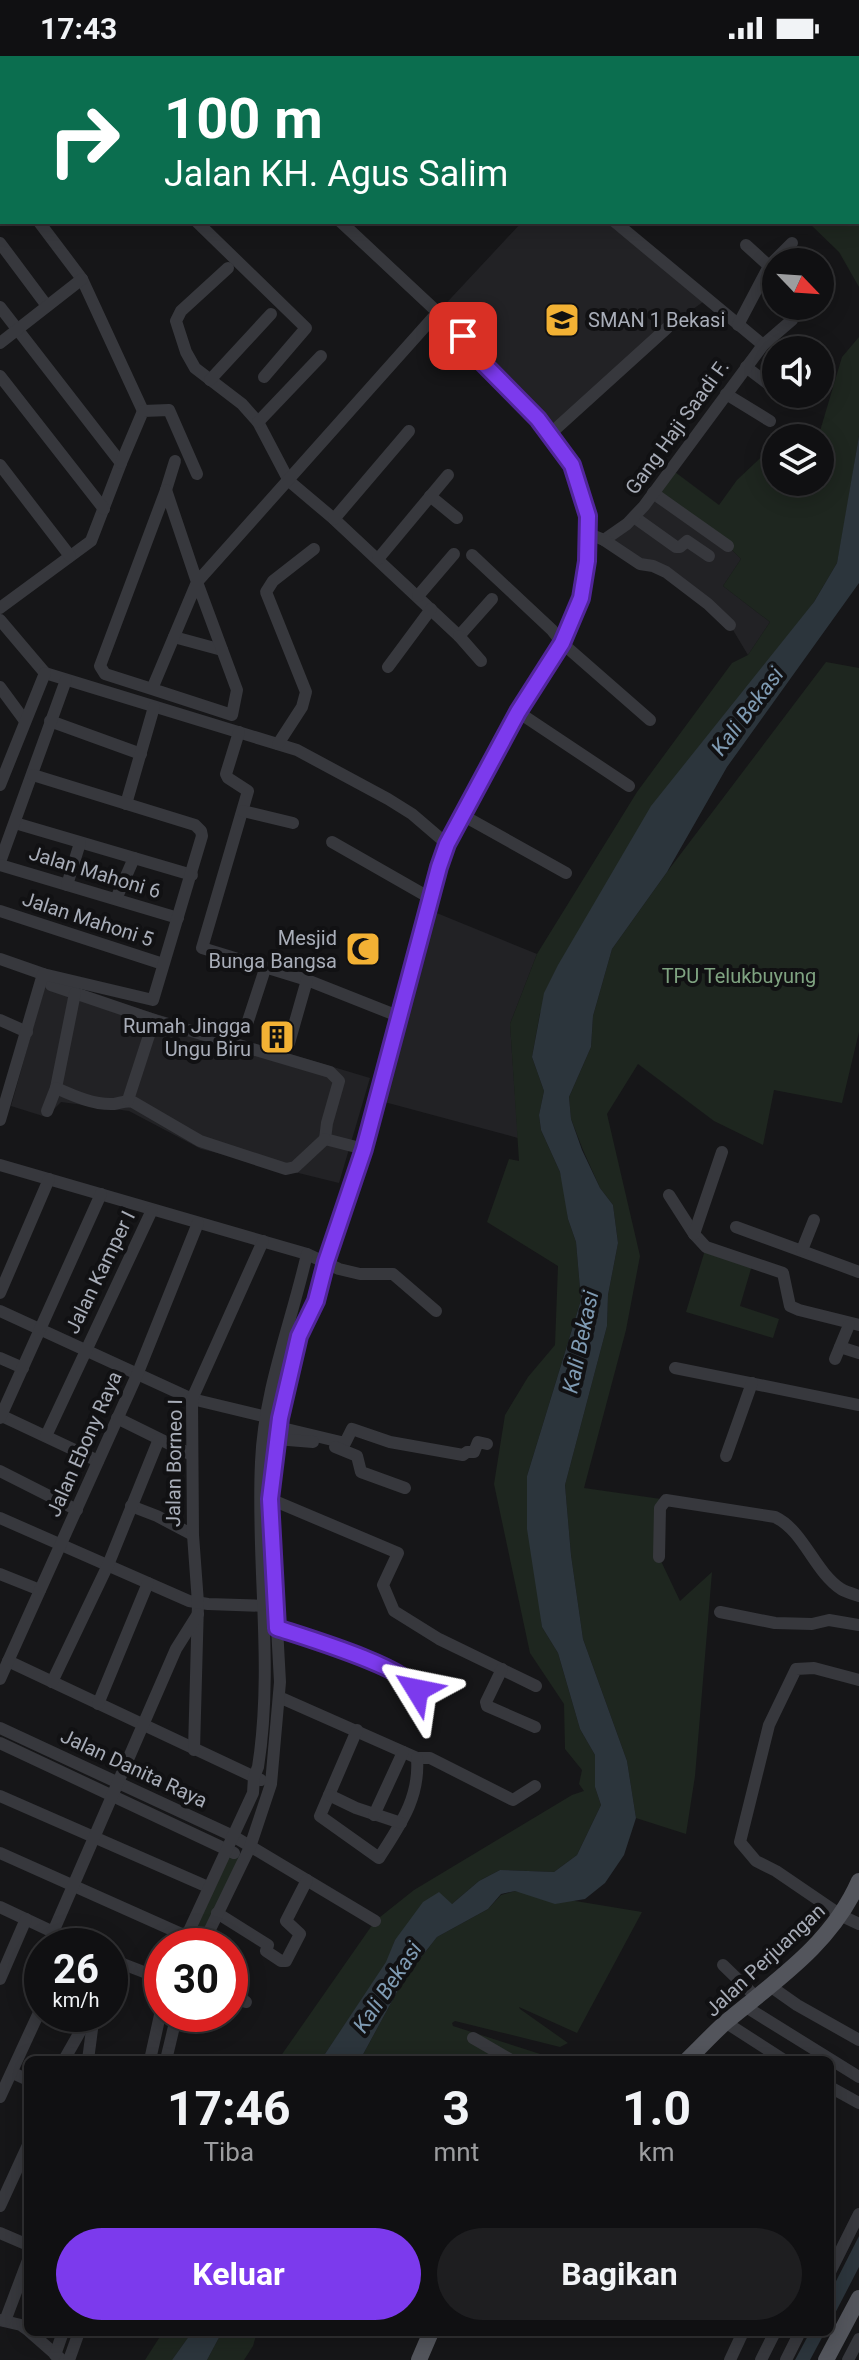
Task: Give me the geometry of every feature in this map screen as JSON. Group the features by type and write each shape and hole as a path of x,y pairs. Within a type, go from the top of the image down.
{"main road":[{"name":"Jalan Perjuangan","path":"691,2056 725,2022 814,1947 842,1916 859,1881"},
{"path":"826,2360 859,2298"},
{"path":"419,2360 429,2336"}],"street":[{"path":"3,600 91,541 143,411 82,279 41,224"},
{"path":"199,224 306,328 264,377"},
{"path":"210,1928 247,1852 271,1784 279,1697 270,1499 278,1428 299,1336 316,1301 364,1149 447,844 518,712 562,643 584,588 588,516 576,476 550,434 525,403 471,351 463,336 343,224"},
{"path":"617,224 762,344"},
{"path":"0,243 47,306"},
{"path":"787,248 792,243"},
{"path":"746,245 762,260"},
{"path":"228,268 181,311 176,321 192,362 242,404 258,422 289,481 418,596 481,661"},
{"path":"0,343 82,279"},
{"path":"738,325 762,279"},
{"path":"0,307 121,463"},
{"path":"152,689 197,582 438,312"},
{"path":"210,380 271,314"},
{"name":"Gang Haji Saadi F.","path":"773,336 792,320"},
{"path":"550,434 667,328"},
{"name":"Gang Haji Saadi F.","path":"604,540 634,517 762,346"},
{"path":"258,422 321,356"},
{"path":"746,367 762,379"},
{"path":"0,376 104,509"},
{"path":"726,394 770,421"},
{"path":"143,411 171,411 197,474"},
{"path":"334,519 409,431"},
{"path":"166,490 237,690 232,715 105,674 100,666 175,461"},
{"path":"0,465 70,556"},
{"path":"378,559 448,475"},
{"path":"653,493 728,546"},
{"path":"430,496 457,518"},
{"path":"634,517 676,547 687,541 709,556"},
{"path":"587,533 604,540 640,564 666,572 730,625"},
{"path":"278,744 302,707 306,692 266,592 273,581 314,549"},
{"path":"418,596 454,554"},
{"path":"472,555 562,643 650,720"},
{"path":"459,636 492,599"},
{"path":"388,667 431,609"},
{"path":"0,620 45,673 314,757 412,814 447,844"},
{"path":"174,637 222,650"},
{"path":"0,785 3,764 45,673"},
{"path":"0,864 66,680"},
{"path":"0,687 25,721"},
{"path":"126,804 154,707"},
{"path":"518,712 629,786"},
{"path":"50,721 141,754"},
{"path":"239,732 226,774 248,791 202,948 307,980 398,1016"},
{"path":"0,959 43,974 151,1001 202,836 199,828 33,775"},
{"path":"243,811 293,823"},
{"path":"464,816 566,873"},
{"path":"15,823 192,875"},
{"path":"332,842 430,898"},
{"path":"67,885 80,843"},
{"path":"116,899 134,858"},
{"name":"Jalan Mahoni 6","path":"0,864 178,918"},
{"name":"Jalan Mahoni 5","path":"0,911 163,964"},
{"path":"247,1024 265,969"},
{"path":"1,1113 43,974"},
{"path":"289,1043 307,980"},
{"path":"51,985 154,1020 330,1072 339,1081 325,1139 295,1167 286,1169 200,1141 128,1100 112,1104 94,1102 56,1088"},
{"path":"47,1111 56,1088 75,993"},
{"path":"0,1020 27,1032"},
{"path":"128,1100 154,1020"},
{"path":"325,1139 364,1149"},
{"path":"694,1234 722,1152"},
{"path":"1,1169 49,1179 307,1254 339,1269 360,1274 393,1274 436,1311"},
{"path":"0,1293 49,1179"},
{"path":"98,1461 0,1416 101,1194"},
{"path":"669,1195 706,1247 783,1273 790,1306 854,1325 837,1353 859,1353"},
{"name":"Jalan Kamper I","path":"46,1436 152,1210"},
{"path":"802,1250 814,1220"},
{"name":"Jalan Ebony Raya","path":"0,1679 137,1375 198,1223"},
{"path":"736,1227 859,1272"},
{"name":"Jalan Borneo I","path":"194,1750 198,1609 193,1535 192,1399 263,1241"},
{"path":"190,1928 253,1793 258,1767 265,1686 260,1507 264,1417 307,1254"},
{"path":"0,1311 192,1399 264,1417 278,1428 308,1441 353,1452 359,1460 361,1472 405,1488"},
{"path":"0,1358 23,1368"},
{"path":"675,1368 859,1405"},
{"path":"726,1456 752,1383"},
{"path":"117,1418 192,1455"},
{"path":"278,1428 345,1443 352,1429 390,1442 463,1455 474,1452 478,1442 487,1444"},
{"path":"52,1682 108,1565 159,1439"},
{"path":"0,1471 77,1510"},
{"path":"270,1499 286,1503 398,1553 383,1585 394,1611 439,1639 536,1686"},
{"path":"659,1557 660,1508 666,1500 775,1517 788,1525 840,1589 859,1596"},
{"path":"131,1506 193,1535"},
{"path":"0,1518 148,1583 198,1609 277,1604"},
{"path":"0,1574 40,1590"},
{"path":"98,1704 148,1583"},
{"path":"55,1928 182,1637 198,1609"},
{"path":"720,1612 775,1623 812,1624 829,1620 859,1625"},
{"path":"277,1628 367,1659 409,1680 417,1690 415,1708"},
{"path":"8,1661 271,1784"},
{"path":"859,1680 814,1668 796,1669 769,1725 740,1842 756,1861 859,1924"},
{"path":"502,1669 486,1702 487,1706 535,1727"},
{"path":"279,1697 417,1758 430,1758 513,1800 535,1786"},
{"name":"Jalan Danita Raya","path":"0,1728 227,1849 247,1852"},
{"path":"357,1730 320,1816 379,1858 401,1823 415,1792 417,1758"},
{"name":"Jalan Danita Raya","path":"0,1743 233,1836 247,1852"},
{"path":"374,1815 403,1752"},
{"path":"329,1795 401,1823"},
{"path":"0,1796 208,1887"},
{"path":"247,1852 307,1880 375,1921"},
{"path":"0,1853 158,1928"},
{"path":"217,1913 261,1939 268,1945 266,1951 286,1961 300,1934 286,1921 307,1880"},
{"path":"0,1907 45,1928"},
{"path":"0,1979 26,1919"},
{"path":"723,1965 751,2002 829,2056"},
{"path":"770,1986 859,2040"},
{"path":"725,2022 778,2056"},
{"path":"0,2097 31,2032"},
{"path":"66,2056 81,2032"},
{"path":"88,2056 90,2032"},
{"path":"151,2056 156,2032"},
{"path":"167,2056 173,2032"},
{"path":"473,2038 504,2056"},
{"path":"834,2060 859,2077"},
{"path":"13,2073 24,2078"},
{"path":"834,2089 859,2103"},
{"path":"0,2206 24,2154"},
{"path":"834,2264 859,2214"},
{"path":"0,2233 24,2243"},
{"path":"24,2269 2,2321 24,2327"},
{"path":"35,2336 59,2358"},
{"path":"59,2358 62,2336"},
{"path":"69,2360 78,2336"},
{"path":"730,2360 741,2336"},
{"path":"761,2360 773,2336"},
{"path":"786,2360 798,2336"},
{"path":"848,2360 859,2339"}],"shaded area":[{"name":"SMAN 1 Bekasi","path":"520,224 617,224 707,299 667,328 550,434 438,312"},
{"path":"653,493 728,546 741,559 723,586 770,622 748,655 730,625 610,537"},
{"path":"427,909 537,954 510,1024 518,1138 377,1100"},
{"path":"46,981 370,1078 339,1183 201,1149 129,1111 61,1102 46,1117 11,1106"}],"green space":[{"path":"810,224 859,224 859,287 839,252"},
{"path":"859,337 859,436 837,563 540,1013 532,1057 544,1091 539,1115 541,1130 560,1172 568,1219 576,1242 581,1300 527,1476 542,1627 558,1653 580,1729 595,1755 595,1787 601,1805 577,1855 554,1872 500,1870 479,1881 452,1904 395,1940 387,1962 324,2056 281,2056 375,1921 414,1890 572,1795 584,1791 579,1784 582,1770 565,1749 564,1704 530,1653 494,1484 505,1415 528,1377 555,1345 558,1266 487,1222 509,1159 519,1161 510,1024 537,954 637,792 732,663 748,655 770,622 723,586 741,559 728,546 653,493 671,469 719,505 737,480 762,456 762,496 834,496 834,424 822,424 827,408 834,408 834,384 842,357"},
{"name":"TPU Telukbuyung","path":"826,662 859,668 859,1032 842,1103 774,1090 763,1145 714,1121 638,1064 607,1114 640,1256 626,1330 584,1488 668,1500 659,1557 680,1601 712,1572 695,1776 686,1834 636,1818 627,1761 583,1639 565,1485 607,1326 608,1295 618,1243 613,1205 600,1188 583,1150 571,1119 569,1097 591,1047 593,1016 612,949"},
{"path":"706,1247 753,1262 740,1306 779,1319 773,1338 686,1312"},
{"path":"227,1849 244,1858 211,1928 190,1928"},
{"path":"515,1891 642,1912 577,2033 519,2007 568,2043 560,2047 455,2021 453,2026 547,2056 362,2056 404,1979 437,1937 488,1909 501,1895"},
{"path":"160,2336 189,2336 172,2360 145,2360"},
{"path":"220,2336 256,2336 244,2360 207,2360"}],"water":[{"name":"Kali Bekasi","path":"859,436 859,583 727,767 667,872 612,949 593,1016 591,1047 569,1097 571,1119 582,1150 600,1188 613,1205 618,1243 608,1295 607,1326 565,1485 583,1639 627,1761 636,1818 624,1855 605,1883 585,1899 555,1904 515,1891 501,1894 488,1909 437,1937 404,1979 362,2056 324,2056 386,1962 395,1940 423,1902 439,1892 452,1904 479,1881 500,1870 554,1872 577,1855 601,1805 595,1787 595,1755 580,1729 558,1653 542,1627 527,1529 527,1476 581,1300 576,1242 568,1219 560,1172 541,1130 539,1115 544,1091 532,1057 544,993 651,806 814,602 837,563"},
{"path":"859,2236 859,2267 834,2315 834,2285"},
{"path":"189,2336 220,2336 207,2360 172,2360"},
{"path":"808,2336 823,2336 810,2360 795,2360"}],"place":[{"name":"SMAN 1 Bekasi","path":"562,320"},
{"name":"Mesjid Bunga Bangsa","path":"363,949"},
{"name":"Rumah Jingga Ungu Biru","path":"277,1037"}],"route":[{"path":"417,1690 413,1682 367,1659 277,1628 270,1499 276,1439 299,1336 316,1301 364,1149 439,867 447,844 518,712 562,643 584,588 588,516 572,465 525,403 471,351 463,336"}]}
